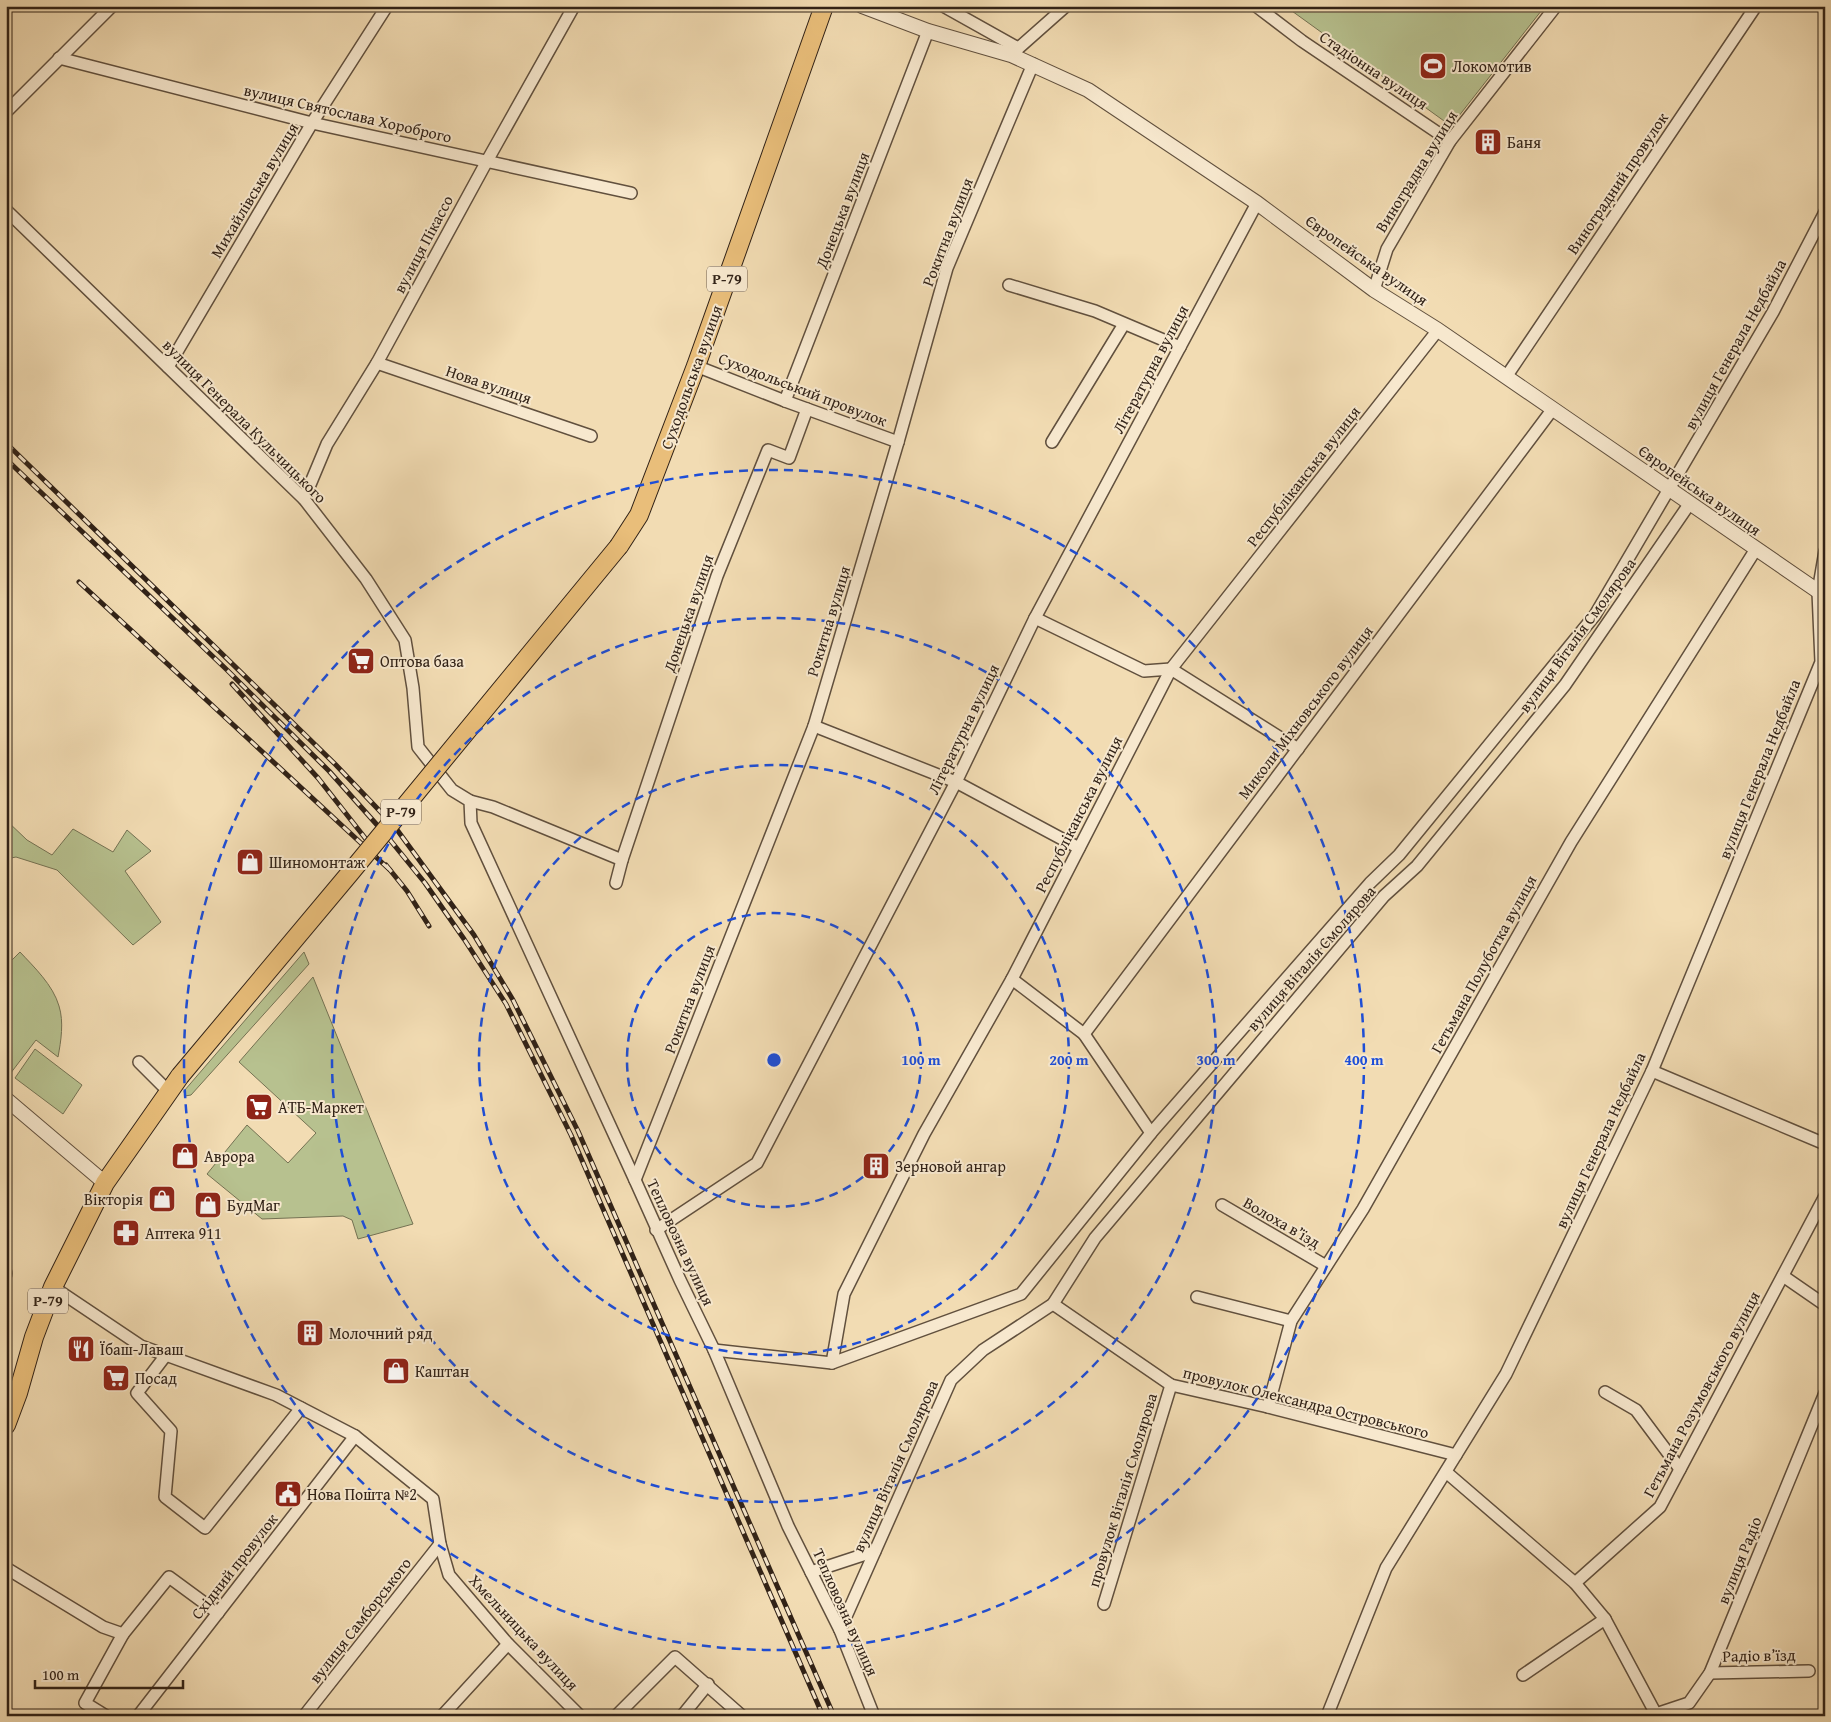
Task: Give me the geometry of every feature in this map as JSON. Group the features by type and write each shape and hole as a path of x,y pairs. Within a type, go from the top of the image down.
{"main road":[{"name":"Суходольська вулиця","path":"169,1092 180,1076 619,546 639,515 696,366 824,6"},
{"name":"Р-79","path":"6,1425 18,1393 34,1337 53,1287 105,1182 169,1092"}],"street":[{"path":"6,112 112,6"},
{"name":"Михайлівська вулиця","path":"168,366 312,124 387,6"},
{"name":"вулиця Пікассо","path":"304,499 327,444 377,363 487,160 574,6"},
{"name":"Європейська вулиця","path":"862,6 928,31 1015,51 1033,64 1088,90 1257,203 1374,290 1438,330 1821,594"},
{"path":"943,6 1015,51 1066,6"},
{"name":"Стадіонна вулиця","path":"1256,6 1302,41 1450,141"},
{"name":"Виноградна вулиця","path":"1374,290 1387,249 1450,141 1556,6"},
{"name":"Виноградний провулок","path":"1506,377 1756,6"},
{"name":"Донецька вулиця","path":"785,401 928,31"},
{"name":"вулиця Святослава Хороброго","path":"59,58 312,124 631,192"},
{"name":"Рокитна вулиця","path":"635,1180 814,726 947,268 1033,64"},
{"name":"Літературна вулиця","path":"656,1230 757,1163 956,782 1035,618 1257,203"},
{"name":"вулиця Генерала Кульчицького","path":"6,210 304,499 366,579 405,640 413,688 418,747 452,790 470,801"},
{"name":"вулиця Генерала Недбайла","path":"1670,490 1773,312 1825,212"},
{"path":"1009,285 1095,311 1180,347"},
{"path":"1052,442 1124,324"},
{"name":"Республіканська вулиця","path":"832,1363 844,1294 924,1134 1012,979 1171,669 1438,330"},
{"name":"Нова вулиця","path":"377,363 592,436"},
{"name":"Суходольський провулок","path":"696,366 898,442"},
{"name":"Донецька вулиця","path":"616,883 717,576 757,474 768,450 789,458 807,409"},
{"name":"Миколи Міхновського вулиця","path":"1084,1034 1552,410"},
{"name":"вулиця Віталія Смолярова","path":"714,1350 832,1363 1021,1294 1151,1133 1370,884 1399,856 1595,615 1670,490"},
{"name":"вулиця Віталія Смолярова","path":"840,1630 951,1380 983,1350 1053,1304 1095,1238 1384,896 1417,866 1565,685 1690,503"},
{"name":"Гетьмана Полуботка вулиця","path":"1268,1407 1291,1321 1363,1209 1571,842 1756,549"},
{"name":"вулиця Генерала Недбайла","path":"1327,1716 1386,1568 1506,1374 1652,1071 1823,661 1821,594 1825,551"},
{"path":"1035,618 1144,671 1171,669 1298,749"},
{"path":"814,726 956,782 1079,848"},
{"path":"470,801 492,807 622,860"},
{"name":"Тепловозна вулиця","path":"470,801 471,823 635,1180 656,1230 714,1350 788,1526 840,1630 874,1716"},
{"path":"1012,979 1084,1034 1151,1133"},
{"path":"139,1062 169,1092"},
{"path":"1652,1071 1825,1144"},
{"path":"6,1099 105,1182"},
{"name":"Гетьмана Розумовського вулиця","path":"1575,1583 1660,1507 1825,1196"},
{"name":"Волоха в’їзд","path":"1222,1205 1326,1266"},
{"path":"1783,1276 1825,1305"},
{"name":"Хмельницька вулиця","path":"53,1287 141,1346 276,1395 355,1436 433,1499 440,1544 449,1575 508,1644 580,1716"},
{"path":"1197,1297 1291,1321"},
{"name":"провулок Олександра Островського","path":"1053,1304 1171,1386 1268,1407 1456,1455"},
{"path":"166,1355 137,1393 170,1432 164,1497 205,1528 301,1408"},
{"name":"провулок Віталія Смолярова","path":"1104,1604 1171,1386"},
{"path":"1605,1392 1636,1410 1680,1469"},
{"name":"вулиця Радіо","path":"1656,1715 1689,1703 1710,1672 1825,1393"},
{"name":"Східний провулок","path":"138,1716 355,1436"},
{"path":"1446,1472 1575,1583 1605,1619 1656,1715"},
{"name":"вулиця Самборського","path":"304,1716 440,1544"},
{"path":"811,1572 875,1551"},
{"path":"6,1568 103,1627 123,1634"},
{"path":"106,1716 85,1703 123,1634 169,1578 218,1613"},
{"path":"1523,1675 1605,1619"},
{"path":"442,1716 508,1644"},
{"path":"616,1716 675,1658 708,1684 742,1716"},
{"name":"Радіо в’їзд","path":"1710,1672 1809,1671"},
{"path":"682,1716 708,1684"}],"green space":[{"name":"Локомотив","path":"1285,6 1545,6 1451,126"},
{"path":"6,820 27,840 52,855 73,829 113,852 127,830 151,851 125,871 161,922 133,945 57,870 16,857 6,859"},
{"path":"20,952 42,977 56,998 61,1012 60,1045 58,1057 36,1040 10,1074 6,1072 6,966"},
{"path":"304,952 309,964 191,1095 185,1096 184,1091"},
{"path":"313,977 413,1224 358,1239 352,1220 343,1216 262,1219 207,1174 247,1125 288,1163 316,1133 239,1062"},
{"path":"35,1049 82,1085 63,1114 15,1078"}],"railway":[{"path":"6,443 335,764 395,827 474,935 513,1000 578,1131 834,1716"},
{"path":"6,459 226,669 329,771 386,835 425,883 464,939 506,1004 571,1135 823,1716"},
{"path":"79,582 390,870"},
{"path":"232,684 318,778 369,843"},
{"path":"386,865 407,891 429,926"}],"place":[{"name":"Локомотив","path":"1433,66"},
{"name":"Баня","path":"1488,142"},
{"name":"Оптова база","path":"361,661"},
{"name":"Шиномонтаж","path":"250,862"},
{"name":"АТБ-Маркет","path":"259,1107"},
{"name":"Аврора","path":"185,1156"},
{"name":"Зерновой ангар","path":"876,1166"},
{"name":"Вікторія","path":"162,1199"},
{"name":"БудМаг","path":"208,1205"},
{"name":"Аптека 911","path":"126,1233"},
{"name":"Молочний ряд","path":"310,1333"},
{"name":"Їбаш-Лаваш","path":"81,1349"},
{"name":"Каштан","path":"396,1371"},
{"name":"Посад","path":"116,1378"},
{"name":"Нова Пошта №2","path":"288,1494"}]}
